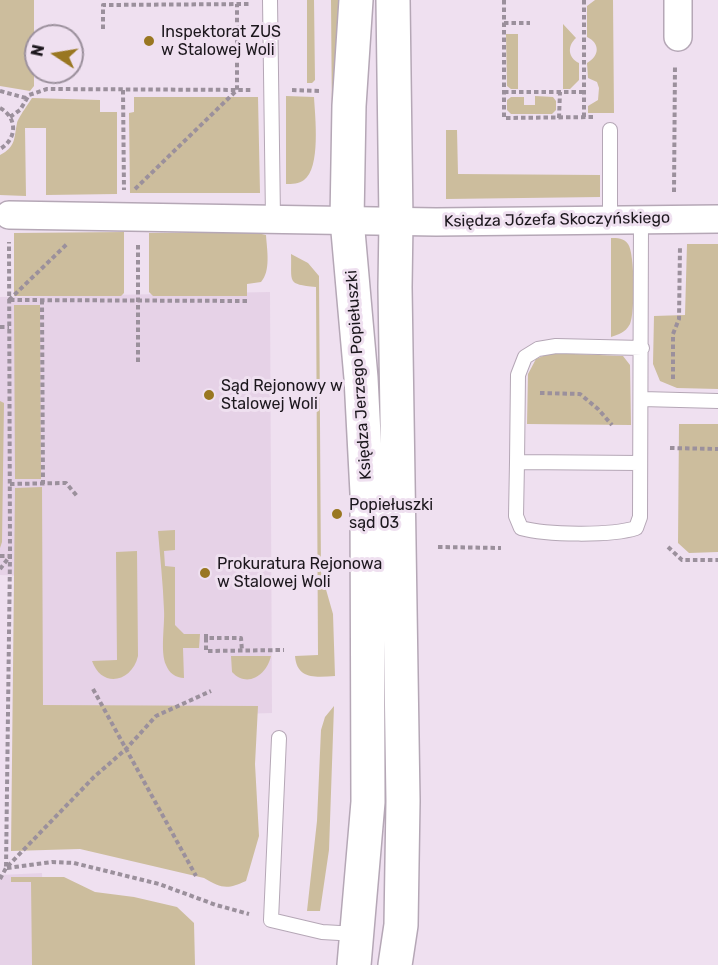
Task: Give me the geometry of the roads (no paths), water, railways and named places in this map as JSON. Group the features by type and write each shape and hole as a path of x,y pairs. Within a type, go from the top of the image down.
{"street":[{"name":"Księdza Jerzego Popiełuszki","path":"355,949 368,802 367,493 362,378 347,220 349,106 356,0"},
{"name":"Księdza Jerzego Popiełuszki","path":"393,0 395,311 404,801 401,925 395,965"},
{"path":"678,0 678,37"},
{"name":"Księdza Józefa Skoczyńskiego","path":"9,215 100,216 130,209 273,218 396,221 718,219"}],"lane":[{"path":"270,0 273,218"},
{"path":"610,130 610,219"},
{"path":"641,219 642,348 642,399 640,517 636,528 620,533 535,532 521,528 516,516 518,375 525,357 538,349 556,346 642,348"},
{"path":"642,399 718,401"},
{"path":"517,462 640,463"},
{"path":"279,738 271,920 322,932 355,949"}],"place":[{"name":"Inspektorat ZUS w Stalowej Woli","path":"149,41"},
{"name":"Sąd Rejonowy w Stalowej Woli","path":"209,395"},
{"name":"Popiełuszki sąd 03","path":"337,514"},
{"name":"Prokuratura Rejonowa w Stalowej Woli","path":"205,573"}]}
